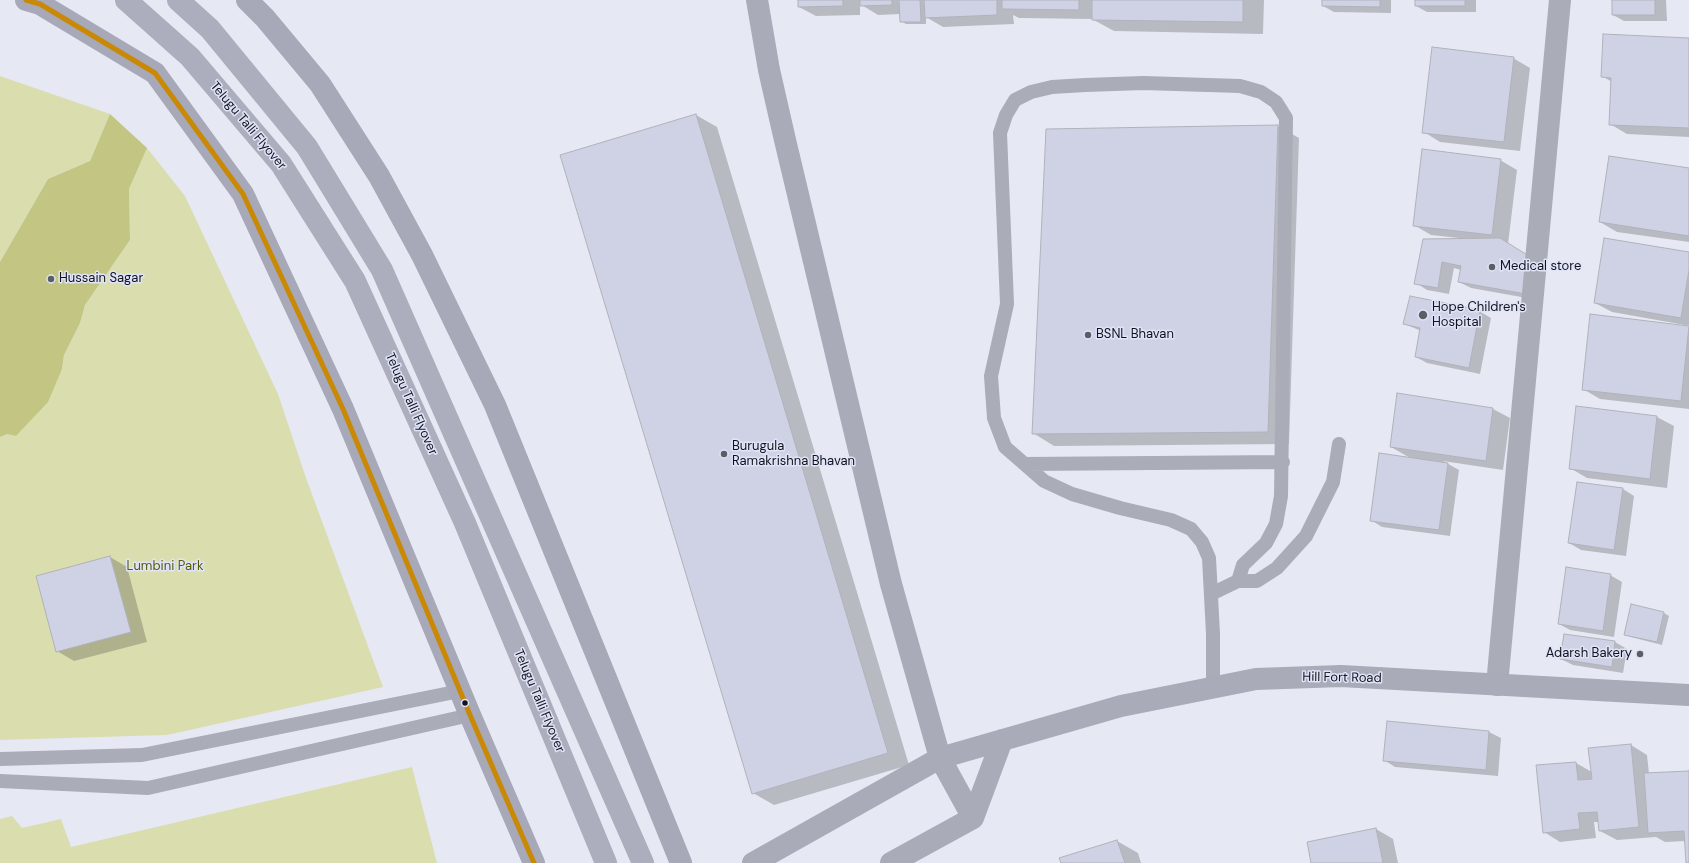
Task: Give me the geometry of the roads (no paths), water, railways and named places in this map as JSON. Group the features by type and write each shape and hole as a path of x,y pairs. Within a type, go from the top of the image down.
{"highway":[{"path":"26,0 40,4 155,73 243,194 343,409 470,715 534,863"},
{"path":"246,0 265,18 320,84 379,176 422,255 495,405 681,863"}],"main road":[{"name":"Telugu Talli Flyover","path":"126,0 190,57 281,164 355,281 465,523 606,863"},
{"name":"Telugu Talli Flyover","path":"178,0 210,28 307,147 382,270 643,863"},
{"path":"757,0 769,70 783,132 887,569 940,758 973,818"},
{"name":"Hill Fort Road","path":"753,863 940,758 1121,706 1256,679 1341,676 1689,695"},
{"path":"891,863 973,818 1002,740"}],"street":[{"path":"1497,685 1560,0"}],"lane":[{"path":"1213,687 1209,558 1202,542 1191,529 1171,520 1120,508 1072,494 1044,481 1005,447 994,418 991,376 1007,304 1000,133 1006,115 1015,100 1031,92 1052,87 1143,83 1240,86 1261,92 1276,102 1286,118 1282,496 1276,524 1266,543 1243,565 1238,582"},
{"path":"1211,594 1238,582 1257,581 1277,568 1306,536 1333,482 1339,444"},
{"path":"1025,464 1283,462"},
{"path":"0,759 142,755 460,691"},
{"path":"0,781 148,788 470,715"}],"place":[{"name":"Medical store","path":"1492,267"},
{"name":"Hussain Sagar","path":"51,279"},
{"name":"Hope Children's Hospital","path":"1423,315"},
{"name":"BSNL Bhavan","path":"1088,335"},
{"name":"Burugula Ramakrishna Bhavan","path":"724,454"},
{"name":"Adarsh Bakery","path":"1640,654"}],"park label":[{"name":"Lumbini Park","path":"165,567"}]}
